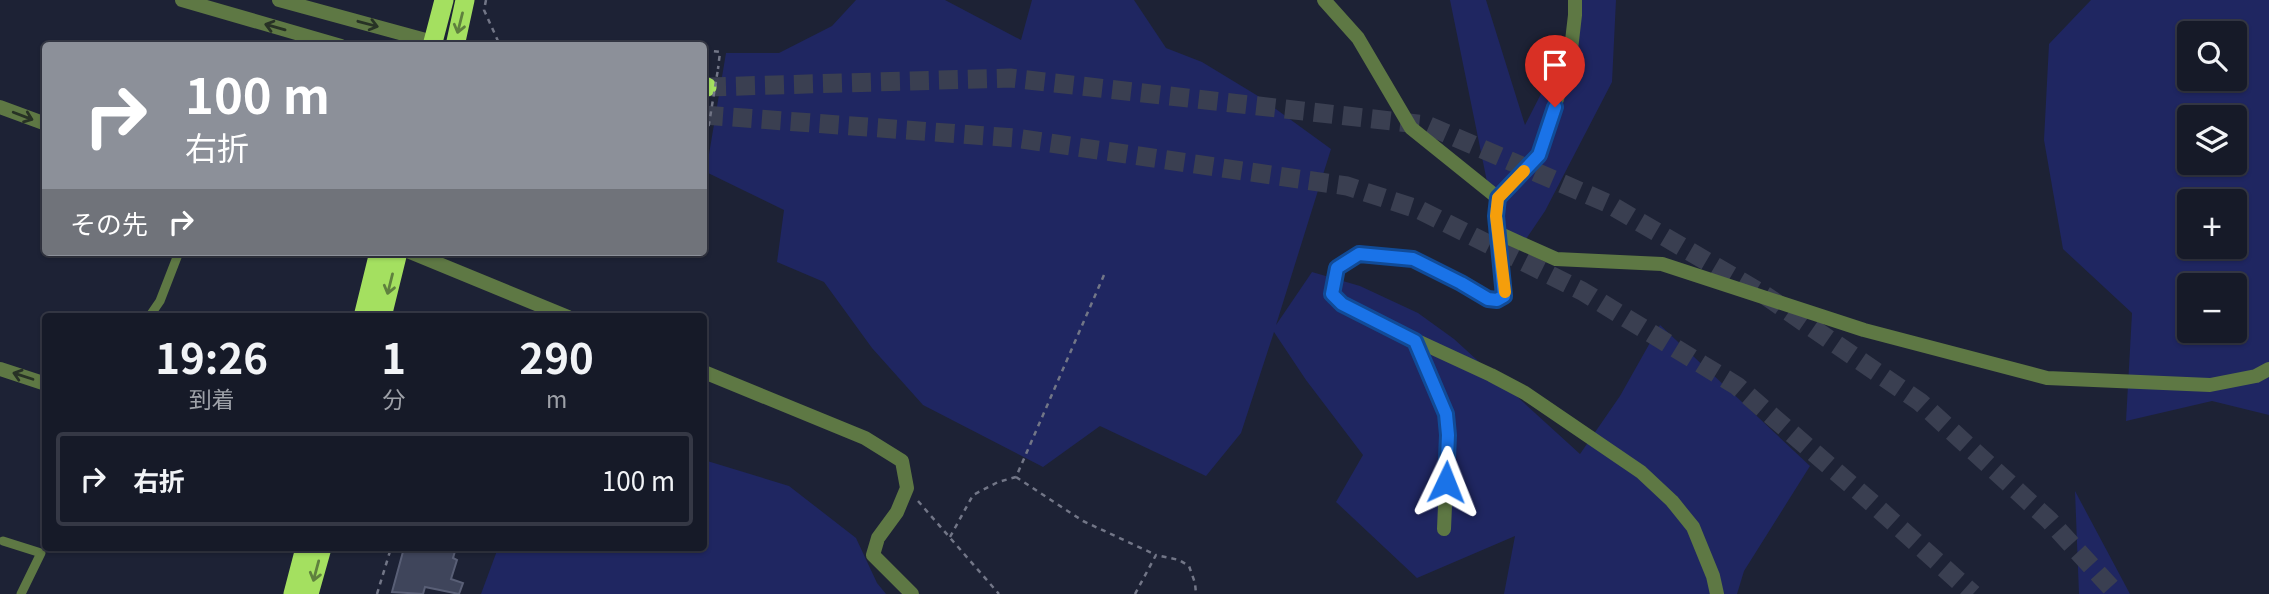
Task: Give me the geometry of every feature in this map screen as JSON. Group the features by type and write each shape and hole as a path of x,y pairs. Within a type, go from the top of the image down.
{"highway":[{"path":"437,42 444,0"},
{"path":"456,42 465,0"},
{"path":"364,313 378,256"},
{"path":"383,313 397,256"},
{"path":"293,594 304,551"},
{"path":"309,594 321,551"}],"street":[{"path":"183,0 327,42"},
{"path":"279,0 430,42"},
{"path":"1324,0 1358,38 1411,128 1498,198"},
{"path":"1575,0 1570,58 1539,155 1498,198 1496,216 1504,296 1497,300 1488,299 1413,259 1359,254 1337,268 1332,294 1342,304 1525,393 1641,472 1672,501 1693,527 1713,576 1717,594"},
{"path":"0,107 42,123"},
{"path":"1498,233 1556,259 1662,264 1864,330 2047,378 2210,385 2256,376 2269,369"},
{"path":"420,256 558,313"},
{"path":"1415,341 1446,414 1448,435 1444,529"},
{"path":"0,369 42,383"},
{"path":"707,373 865,438 902,461 907,488 897,512 878,538 873,555 912,594"}],"lane":[{"path":"152,313 160,301 177,256"},
{"path":"3,541 41,553 21,594"}],"path":[{"path":"486,0 484,10 498,41 503,42"},
{"path":"707,50 720,52 707,136"},
{"path":"1016,477 1104,275"},
{"path":"950,537 973,495 998,482 1016,477 1083,521 1156,555 1179,560 1189,566 1196,594"},
{"path":"907,488 999,594"},
{"path":"377,594 390,551"},
{"path":"1135,594 1156,555"}],"shaded area":[{"path":"856,0 945,0 1021,40 1032,0 1134,0 1166,48 1202,62 1258,96 1331,149 1276,325 1312,272 1360,286 1418,313 1454,339 1580,454 1620,396 1660,325 1810,466 1744,571 1737,594 1504,594 1515,536 1417,578 1336,502 1363,455 1306,380 1274,332 1241,433 1206,476 1100,426 1043,467 923,405 872,348 824,282 777,262 784,210 707,172 726,53 779,53 832,26"},
{"path":"1450,0 1486,0 1525,125 1579,20 1580,0 1616,0 1612,82 1545,211 1505,270"},
{"path":"2091,0 2269,0 2269,415 2212,401 2126,421 2132,313 2063,249 2044,140 2049,44"},
{"path":"707,461 789,486 856,538 877,583 886,594 481,594 497,551 707,551"},
{"path":"2075,491 2130,594 2079,594"}],"building":[{"path":"403,551 455,551 453,558 457,560 451,579 463,583 459,594 425,587 423,594 392,592"}],"tunnel":[{"path":"707,87 1010,78 1427,125 1607,203 1766,296 1920,402 2049,520 2117,594"},
{"path":"707,115 1015,138 1347,186 1420,210 1582,291 1737,386 1973,594"}],"slow traffic":[{"path":"1505,292 1496,216 1498,198 1524,171"}],"route":[{"path":"1446,482 1446,414 1415,341 1342,304 1332,294 1337,268 1359,254 1413,259 1488,299 1497,300 1504,296 1496,216 1498,198 1539,155 1555,107"}]}
